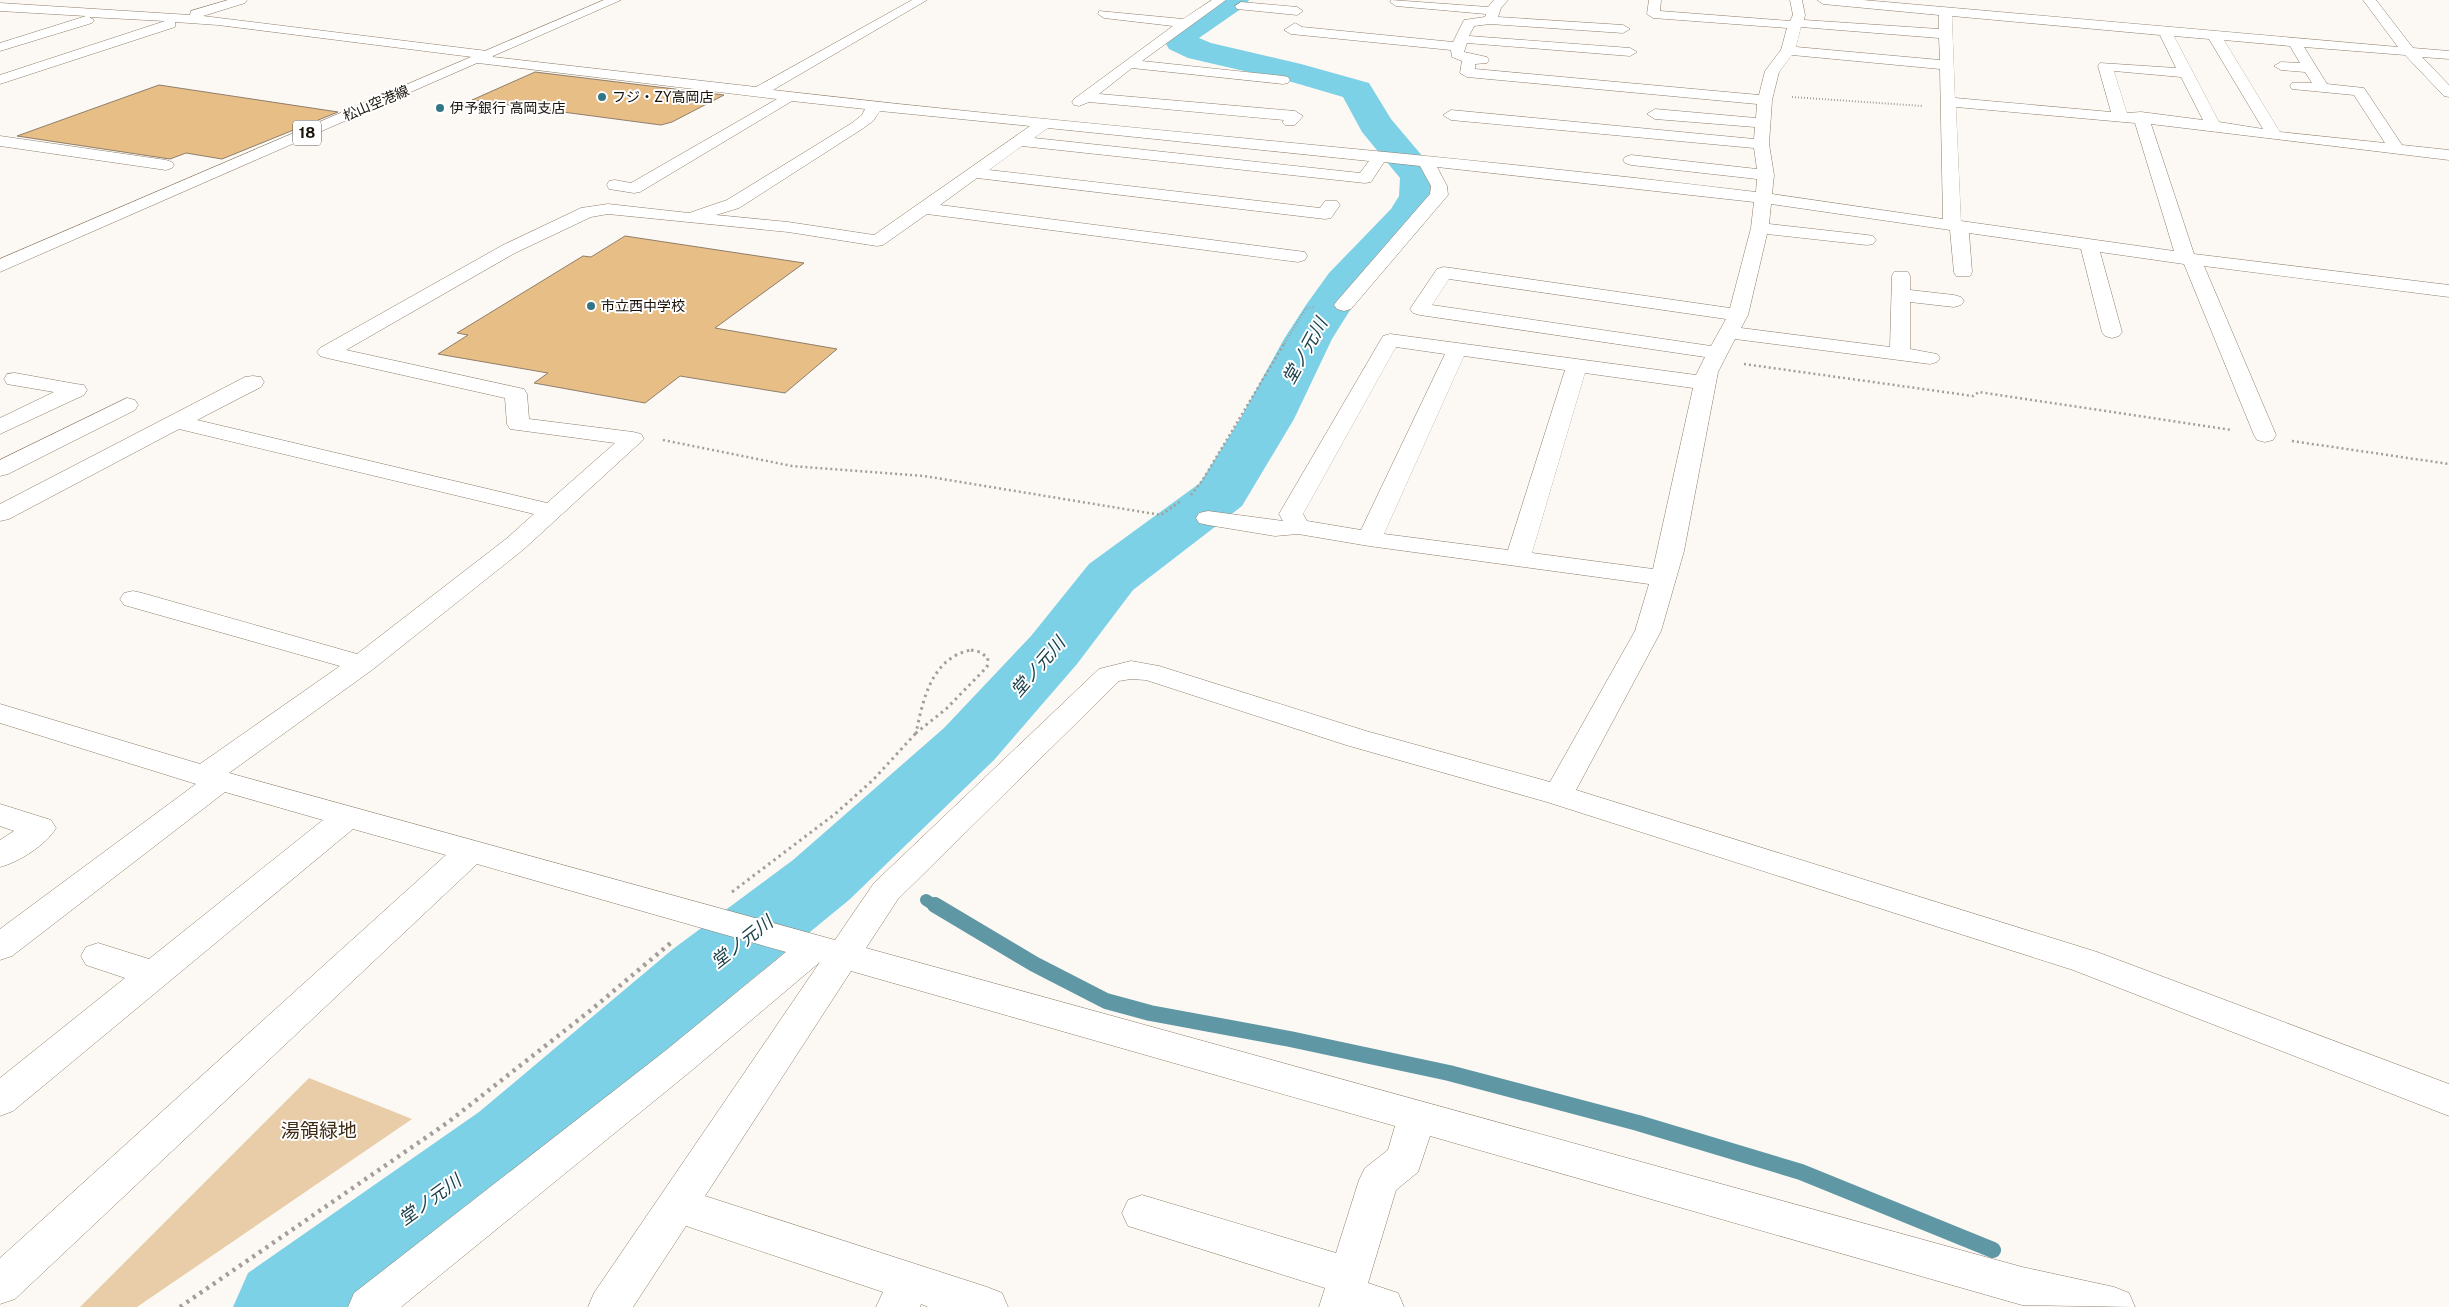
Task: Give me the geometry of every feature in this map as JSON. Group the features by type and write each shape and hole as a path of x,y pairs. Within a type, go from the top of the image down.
{"street":[{"path":"2,9 34,0"},
{"path":"0,80 241,0"},
{"name":"松山空港線","path":"0,266 615,0"},
{"path":"760,91 921,0"},
{"path":"633,439 518,424 516,394 327,352 509,249 587,212 608,209 780,226 877,241 973,173 1049,123 1220,0"},
{"path":"1655,0 1653,14 1946,34"},
{"path":"1558,795 1648,631 1671,551 1720,348 1760,228 1764,186 1761,144 1766,98 1772,72 1788,50 1799,15 1796,0"},
{"path":"1823,0 2032,13 2077,24 2449,55"},
{"path":"2369,0 2408,51 2449,93"},
{"path":"1396,2 1495,10 1624,29"},
{"path":"1118,5 1100,16 1186,23"},
{"path":"1241,5 1297,10"},
{"path":"1942,8 1946,34 1948,104 1956,225 1963,272"},
{"path":"2073,8 2077,24"},
{"path":"2,9 218,21 482,57 875,106 1380,156 1764,186"},
{"path":"1495,10 1469,23 1460,43 1458,54 1469,59 1498,62"},
{"path":"0,47 103,14"},
{"path":"0,66 150,17"},
{"path":"1295,27 1291,30 1460,43 1630,52"},
{"path":"1887,30 1889,60"},
{"path":"2164,30 2213,125"},
{"path":"2213,34 2275,136"},
{"path":"2294,41 2322,88"},
{"path":"1788,50 1947,65"},
{"path":"1469,59 1467,73 1639,92 1766,98"},
{"path":"1130,64 1283,80"},
{"path":"2120,116 2105,66 2186,73"},
{"path":"2281,66 2310,68"},
{"path":"2297,86 2358,91 2397,149"},
{"path":"615,185 634,188 782,102 789,95"},
{"path":"1086,97 1295,116 1290,122"},
{"path":"1948,104 2141,117 2213,125 2275,136 2449,155"},
{"path":"690,218 733,204 857,126 868,118 875,106"},
{"path":"1655,114 1763,123"},
{"path":"1451,115 1541,127 1641,129 1761,144"},
{"path":"2141,117 2189,259 2265,435"},
{"path":"0,141 166,165"},
{"path":"1020,141 1365,178 1380,156"},
{"path":"1344,305 1439,195 1439,186 1425,160"},
{"path":"1631,160 1956,225 2189,259 2449,291"},
{"path":"973,173 1080,181 1324,214 1331,205"},
{"path":"923,208 1054,218 1298,255"},
{"path":"1760,228 1867,240"},
{"path":"2089,245 2112,332"},
{"path":"1720,348 1444,273 1420,309 1720,348 1900,354 1930,358"},
{"path":"1900,354 1901,286 1954,302"},
{"path":"1298,527 1291,514 1390,340 1577,366 1720,348"},
{"path":"1369,539 1457,349"},
{"path":"1518,557 1577,366"},
{"path":"0,397 23,380 76,390 0,427"},
{"path":"0,514 253,382"},
{"path":"0,469 137,407 105,400"},
{"path":"176,422 551,511"},
{"path":"0,947 212,779 515,544 633,439"},
{"path":"1208,518 1275,529 1298,527 1369,539 1518,557 1663,578"},
{"path":"133,599 362,664"},
{"path":"369,1307 819,949 886,891 1109,675 1130,670 1149,672 1356,738 1558,795 2085,961 2449,1100"},
{"path":"0,713 212,779 1417,1117 2021,1297 2114,1307"},
{"path":"0,815 40,828 0,856"},
{"path":"0,1100 347,816"},
{"path":"0,1285 471,851"},
{"path":"609,1307 677,1205 819,949"},
{"path":"98,956 154,974"},
{"path":"1344,1293 1379,1180 1404,1160 1417,1117"},
{"path":"677,1205 904,1294 987,1307"},
{"path":"1142,1213 1383,1307"}],"path":[{"path":"1766,98 1948,104"},
{"path":"633,439 653,438 792,466 924,476 1161,516 1191,495 1202,480 1306,308 1312,308"},
{"path":"1720,348 1973,396 1979,392 2449,464"},
{"path":"180,1307 447,1124 708,918 785,850 835,814 873,780 916,732 946,709 987,667 988,658 981,651 968,650 952,655 941,666 931,679 916,732"}],"green space":[{"name":"湯領緑地","path":"309,1078 412,1119 137,1307 80,1307"}],"building":[{"name":"フジ・ZY高岡店","path":"535,72 724,95 672,122 661,125 472,100"},
{"path":"159,85 338,112 222,159 186,153 170,159 17,136"},
{"path":"625,236 804,263 715,328 837,349 785,393 680,376 645,403 534,383 548,373 438,354 468,335 457,333 583,256 591,257"}],"waterway":[{"name":"堂ノ元川","path":"284,1307 512,1140 703,972 821,880 969,744 1054,650 1111,577 1222,494 1267,419 1308,339 1323,315 1345,283 1407,217 1420,196 1420,177 1375,124 1357,90 1301,74 1200,51 1181,42 1187,32 1234,0"},
{"path":"926,900 937,907"},
{"path":"935,905 1034,964 1106,1001 1150,1013 1290,1039 1449,1073 1638,1123 1801,1172 1993,1250"}],"place":[{"name":"フジ・ZY高岡店","path":"602,97"},
{"name":"伊予銀行 高岡支店","path":"440,108"},
{"name":"市立西中学校","path":"591,306"}]}
